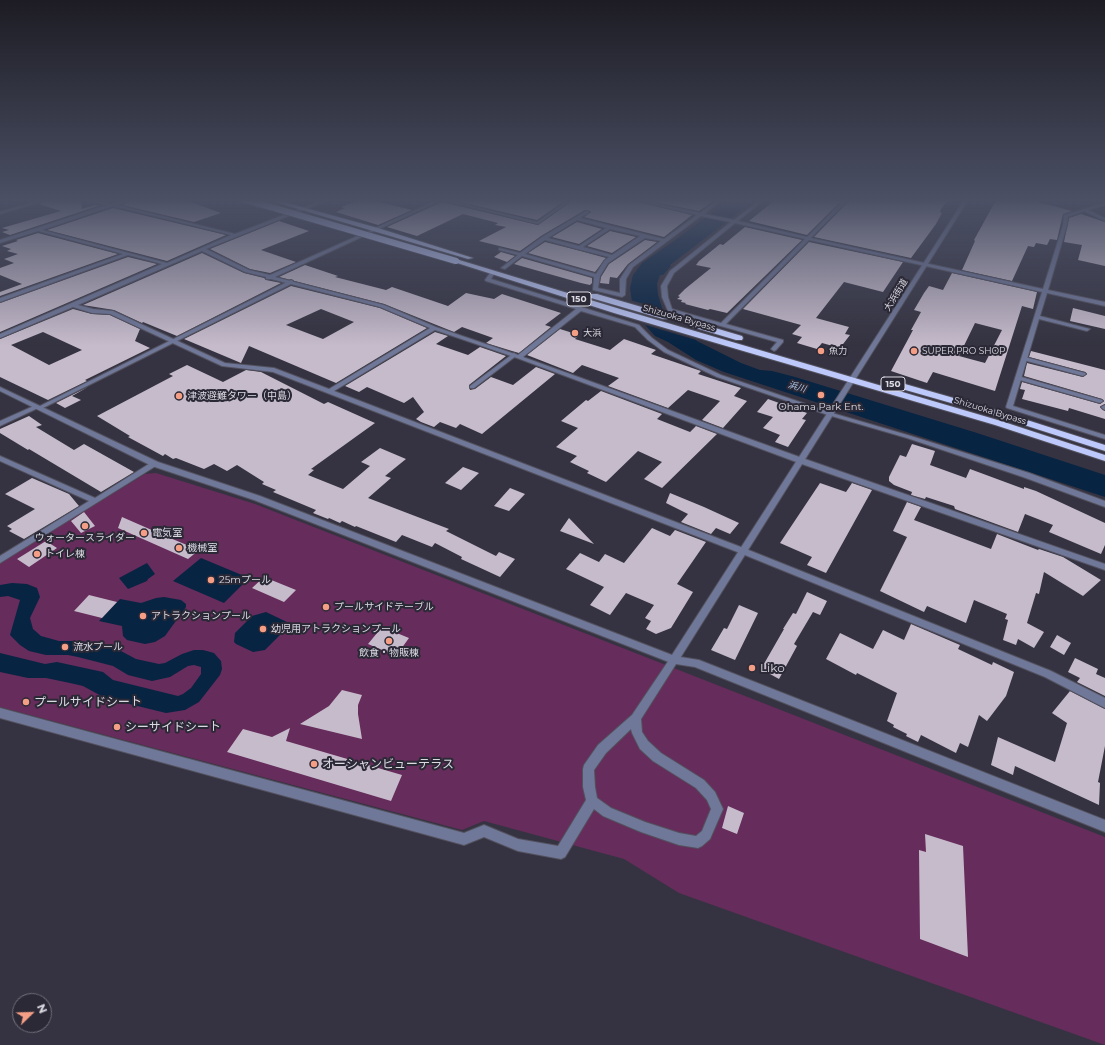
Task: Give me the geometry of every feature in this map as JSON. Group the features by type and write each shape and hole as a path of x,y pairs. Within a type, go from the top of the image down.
{"highway":[{"name":"150","path":"406,249 492,274 544,285"},
{"name":"Shizuoka Bypass","path":"418,249 544,285 624,304 774,349 854,377 1105,458"},
{"name":"Shizuoka Bypass","path":"420,249 457,260"},
{"name":"150","path":"440,249 503,268 544,285"},
{"name":"Shizuoka Bypass","path":"544,285 628,314 854,377 996,413 1105,448"}],"street":[{"path":"107,249 166,264"},
{"path":"0,336 202,249 247,271 268,278 290,282 382,306 434,328 517,356 802,461 1105,567"},
{"path":"268,278 333,249"},
{"path":"502,249 597,276"},
{"path":"503,268 530,249"},
{"path":"582,249 613,257"},
{"path":"625,249 602,266 597,276 595,289 622,295 623,279 627,270 654,249"},
{"path":"700,249 672,272 664,286 665,297 670,310 781,342 774,349"},
{"path":"722,325 797,249"},
{"path":"857,249 1105,304"},
{"name":"大浜街道","path":"592,801 589,788 588,769 602,749 636,718 802,461 830,414 936,249"},
{"path":"1057,249 1025,359 1009,407 1105,437"},
{"path":"0,300 126,254"},
{"path":"492,274 488,280 637,326 650,339 666,351 719,376 830,414 937,446 1026,475 1105,504"},
{"path":"0,424 37,408 290,282"},
{"path":"74,304 92,311 111,312 224,365 274,370 744,551 1048,674 1105,703"},
{"path":"472,387 517,356 581,308"},
{"path":"1037,317 1087,329"},
{"path":"330,392 434,328"},
{"path":"1025,359 1083,374"},
{"path":"1018,378 1100,401"},
{"path":"0,389 155,464 258,498 674,660 696,663 1105,826"},
{"path":"0,458 95,501"},
{"path":"1,558 155,464"},
{"path":"0,713 464,839 484,831 518,845 561,853 592,801 607,812 645,828 672,837 698,842 706,835 717,809 711,796 700,784 657,757 644,745 637,733 636,718"}],"shaded area":[{"path":"156,473 255,504 1105,837 1105,1045 679,893 624,859 484,821 462,830 0,707 0,562 145,474"}],"water":[{"name":"浜川","path":"663,249 691,249 670,265 671,266 663,275 660,275 657,284 658,295 663,311 697,341 741,363 760,370 772,371 795,377 977,433 1105,475 1105,497 724,372 696,360 668,342 655,336 646,326 632,302 630,288 633,275 642,263"},
{"name":"25mプール","path":"201,558 249,578 224,603 173,581"},
{"path":"147,563 155,574 147,581 128,589 119,578"},
{"name":"流水プール","path":"12,583 27,584 37,588 40,597 30,618 33,629 41,636 59,641 95,643 119,650 136,659 159,664 165,663 182,654 194,650 203,650 214,653 221,661 222,669 220,675 199,702 185,710 166,713 105,698 83,686 46,678 28,678 0,672 0,653 45,664 57,662 103,672 113,680 178,696 191,688 201,674 201,667 194,665 188,666 170,677 152,681 128,675 113,666 78,657 68,655 46,655 29,651 20,645 10,635 20,600 8,596 0,597 0,585"},
{"name":"アトラクションプール","path":"164,597 181,600 186,604 186,607 165,636 155,642 145,644 127,640 123,636 122,626 99,621 120,599 141,603"},
{"name":"幼児用アトラクションプール","path":"266,612 291,624 265,650 253,652 234,642 235,633 252,616"}],"pier":[{"path":"630,300 665,310 703,342 642,324 635,313"}],"building":[{"path":"11,249 98,249 118,254 0,296 0,292 22,284 0,275 0,268 14,263 4,259 18,254 7,251"},
{"path":"120,249 195,249 167,261"},
{"path":"210,249 264,249 261,250 296,262 270,273 250,269"},
{"path":"511,249 523,249 520,251"},
{"path":"535,249 572,249 606,258 595,272 528,253"},
{"path":"597,249 618,249 612,253"},
{"path":"632,249 648,249 628,264 617,278 610,277 609,284 600,283 601,277 609,264"},
{"path":"714,249 793,249 727,313 685,304 686,303 681,302 682,300 677,299 685,289 711,268 696,265"},
{"path":"802,249 841,249 903,262 883,292 844,282 816,318 849,327 845,334 850,335 840,348 822,343 817,349 797,343 802,337 792,334 801,325 743,309"},
{"path":"868,249 918,249 911,258"},
{"path":"972,249 1027,249 1012,281 962,270"},
{"path":"1081,249 1105,249 1105,266 1078,260"},
{"path":"501,252 515,256 507,262 494,257"},
{"path":"202,253 244,273 281,283 177,336 143,322 142,323 114,310 83,305"},
{"path":"128,257 157,264 0,332 0,303"},
{"path":"522,258 592,278 592,283 590,285 581,283 514,264"},
{"path":"305,265 338,276 335,277 386,290 392,287 448,306 466,293 494,299 502,294 561,313 545,325 551,327 519,353 486,343 493,338 462,327 454,332 384,304 279,277"},
{"path":"952,273 1037,292 1033,309 1022,306 995,391 933,372 927,383 891,371 921,312 914,310 924,293 929,286 943,290","holes":["975,323 1002,330 985,363 959,356"]},
{"path":"291,286 380,308 427,328 336,383 249,346 241,363 184,339","holes":["321,309 354,322 323,339 286,325"]},
{"path":"1073,308 1105,316 1105,329 1070,321"},
{"path":"73,309 92,314 110,315 140,329 135,341 150,348 48,400 0,377 0,339","holes":["43,332 82,350 49,365 11,345"]},
{"path":"560,329 579,335 575,339 610,350 624,339 656,350 651,354 701,371 698,374 741,388 734,396 747,401 723,428 702,420 720,401 688,390 668,408 608,386 619,378 582,365 573,373 527,355"},
{"path":"435,332 448,336 436,344 468,355 480,347 506,356 469,385 470,390 475,389 491,377 513,385 536,367 555,374 482,434 460,424 456,428 440,422 434,427 421,422 416,419 424,412 413,397 404,403 367,387 359,392 345,386"},
{"path":"1031,351 1105,370 1105,404 1100,407 1105,411 1105,419 1069,408 1068,411 1022,399 1025,390 1020,389 1022,382 1100,404 1104,401 1102,399 1024,376 1027,363 1083,377 1087,374 1085,372 1029,357"},
{"path":"187,365 223,382 246,370 261,372 324,404 328,402 375,423 311,469 314,470 308,475 343,489 370,466 361,462 380,448 406,459 385,476 391,478 368,498 449,529 446,531 496,556 499,552 515,559 500,577 461,559 462,557 435,543 432,547 402,535 396,542 342,521 340,523 329,518 328,519 313,513 316,510 273,492 276,490 262,484 264,482 237,465 227,471 214,464 204,469 176,458 173,459 165,454 163,456 128,437 130,436 97,416 173,376 169,374"},
{"path":"88,387 72,396 81,400 65,408 56,403"},
{"path":"601,391 662,414 657,419 690,432 696,426 717,434 662,488 644,479 662,462 638,451 606,482 587,473 589,471 570,462 577,456 556,447 578,428 561,421 586,400 588,401"},
{"path":"768,399 807,413 802,419 806,420 788,447 775,442 780,435 763,428 773,417 757,412"},
{"path":"29,416 42,425 36,427 74,450 84,444 134,472 101,492 0,433 0,429"},
{"path":"912,444 935,451 930,465 966,478 970,469 1024,489 1024,487 1036,491 1105,523 1105,545 1101,554 1049,532 1053,525 1025,514 1018,532 955,509 954,506 926,497 925,499 911,495 912,492 894,485 889,481 889,477 900,455 906,457"},
{"path":"463,467 479,473 461,490 445,483"},
{"path":"32,478 69,494 79,506 24,539 9,531 12,529 7,526 35,509 5,494"},
{"path":"820,483 846,492 852,483 872,490 826,573 807,565 812,557 780,543"},
{"path":"510,488 525,494 509,511 494,506"},
{"path":"670,493 739,523 730,534 716,528 711,534 681,522 688,514 666,503"},
{"path":"907,502 921,507 914,520 991,549 997,534 1038,550 1039,549 1063,557 1101,580 1083,596 1044,572 1039,594 1036,593 1027,623 1044,632 1034,648 1018,639 1016,645 1003,640 1008,620 1005,619 1007,614 974,600 966,623 927,606 924,612 880,591 907,537 893,531"},
{"path":"84,512 95,526 81,533 71,521"},
{"path":"122,517 199,550 188,559 118,528"},
{"path":"569,518 594,544 560,531"},
{"path":"652,528 670,536 675,530 706,542 677,584 693,592 671,628 656,634 646,629 651,621 645,618 654,605 626,593 610,615 590,605 604,587 566,569 580,553 599,562 605,554 624,563"},
{"name":"トイレ棟","path":"46,541 57,548 29,567 17,559"},
{"path":"264,577 296,590 284,602 252,588"},
{"path":"807,592 827,601 820,615 813,612 794,644 797,646 779,679 761,669 793,613 796,614"},
{"path":"89,595 117,602 102,618 74,611"},
{"path":"739,605 758,613 735,660 711,650 724,628 727,629"},
{"path":"911,624 960,645 958,649 992,665 993,662 1014,672 1006,696 987,721 979,715 968,747 960,743 956,753 921,735 918,742 906,736 907,734 893,727 894,725 887,721 897,693 857,673 856,675 826,659 840,633 873,649 883,630 904,640"},
{"name":"飲食・物販棟","path":"382,627 409,638 396,656 368,644"},
{"path":"1057,635 1071,643 1064,655 1050,647"},
{"path":"1075,658 1098,669 1096,674 1105,678 1105,696 1077,682 1080,678 1068,672"},
{"path":"342,690 362,695 358,705 358,714 362,739 300,724 329,706"},
{"path":"1070,691 1105,709 1105,746 1098,782 1100,783 1099,805 1015,766 1013,775 991,765 998,737 1055,762 1067,723 1052,713"},
{"name":"オーシャンビューテラス","path":"290,728 286,741 402,775 391,801 227,752 243,729 272,737"},
{"path":"728,806 744,813 737,834 722,828"},
{"path":"925,834 963,846 968,957 920,939 919,850 926,852"}],"tunnel":[{"path":"590,296 595,289"},
{"path":"581,308 590,295"}],"place":[{"name":"大浜","path":"575,333"},
{"name":"魚力","path":"821,351"},
{"name":"SUPER PRO SHOP","path":"914,351"},
{"name":"Ohama Park Ent.","path":"821,395"},
{"name":"津波避難タワー（中島）","path":"179,396"},
{"name":"ウォータースライダー","path":"85,526"},
{"name":"電気室","path":"144,533"},
{"name":"機械室","path":"179,548"},
{"name":"トイレ棟","path":"37,554"},
{"name":"25mプール","path":"211,580"},
{"name":"プールサイドテーブル","path":"326,607"},
{"name":"アトラクションプール","path":"143,616"},
{"name":"幼児用アトラクションプール","path":"263,629"},
{"name":"飲食・物販棟","path":"389,641"},
{"name":"流水プール","path":"65,647"},
{"name":"Liko","path":"752,668"},
{"name":"プールサイドシート","path":"26,702"},
{"name":"シーサイドシート","path":"117,727"},
{"name":"オーシャンビューテラス","path":"314,764"}]}
